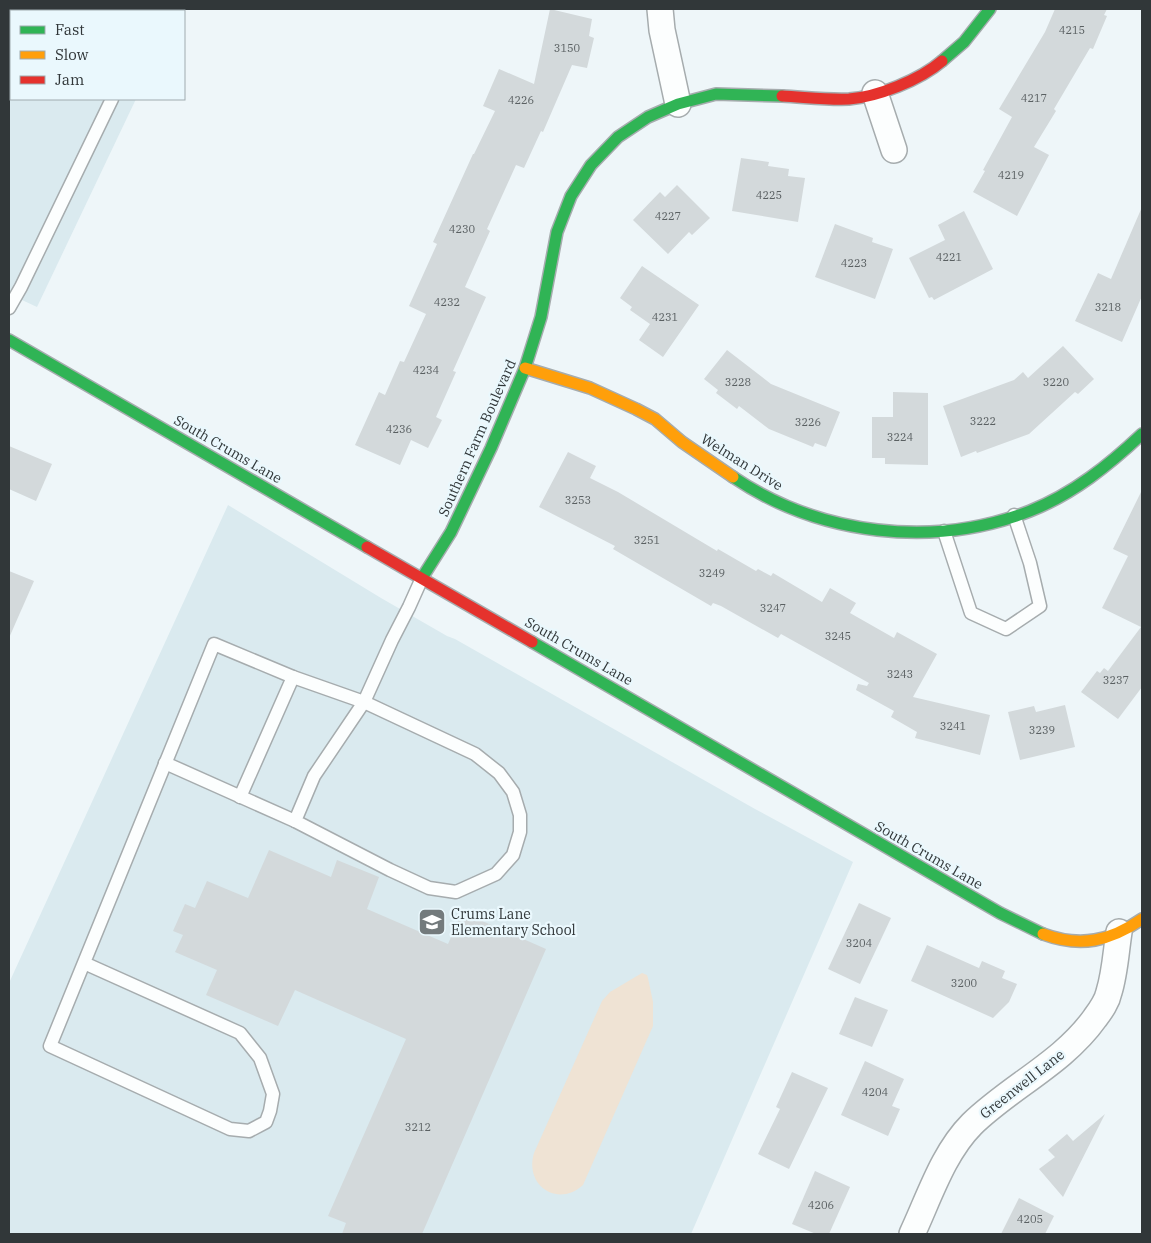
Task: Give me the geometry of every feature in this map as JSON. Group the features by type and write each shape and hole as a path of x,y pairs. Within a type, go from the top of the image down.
{"street":[{"path":"660,9 662,30 678,104"},
{"name":"Southern Farm Boulevard","path":"422,578 451,532 491,448 525,368 541,317 557,232 571,196 591,165 618,137 648,117 678,104 716,94 849,99 903,84 935,67 964,42 990,9"},
{"path":"875,93 894,150"},
{"name":"South Crums Lane","path":"9,340 1000,913 1044,934 1074,942 1104,939 1133,926 1142,919"},
{"name":"Welman Drive","path":"525,368 560,378 624,401 654,418 679,440 750,488 796,511 841,525 887,532 944,531 985,524 1014,515 1067,493 1110,464 1142,434"},
{"name":"Greenwell Lane","path":"912,1234 952,1150 970,1126 1002,1098 1057,1059 1083,1035 1104,1004 1110,991 1119,932"}],"lane":[{"path":"9,308 112,100"},
{"path":"944,531 971,614 1006,629 1040,606 1030,562 1014,515"},
{"path":"295,821 314,776 364,702 422,578"},
{"path":"84,963 240,1033 260,1058 273,1094 266,1122 249,1131 230,1129 50,1046 165,763 214,644 293,677 364,702 475,754 498,774 513,792 520,815 520,832 513,855 496,874 456,892 429,888 295,821 165,763"},
{"path":"240,797 293,677"}],"shaded area":[{"path":"9,9 179,9 10,10 10,100 136,100 37,307 9,294"},
{"name":"Crums Lane Elementary School","path":"228,505 447,636 853,862 691,1234 9,1234 9,983"},
{"path":"642,973 647,975 653,1002 653,1026 583,1185 573,1192 554,1194 545,1190 534,1175 532,1165 534,1153 602,1001 610,992"}],"building":[{"path":"550,9 592,19 589,36 594,38 587,68 572,65 543,132 541,131 524,168 516,165 487,229 490,231 465,287 486,297 453,371 456,372 436,417 442,420 428,448 411,440 400,465 355,445 379,392 385,395 400,361 404,362 426,314 409,306 437,244 433,242 495,111 483,106 499,69 534,84"},
{"path":"1055,9 1107,9 1104,15 1107,16 1093,49 1090,48 1034,147 1049,155 1017,216 973,192 1012,117 999,109 1045,32"},
{"path":"741,158 769,162 768,166 789,169 788,176 805,178 798,222 732,211"},
{"path":"677,185 710,218 692,235 689,232 668,254 633,220 660,192 665,197"},
{"path":"1142,207 1142,296 1122,342 1075,321 1098,273 1111,279"},
{"path":"964,211 993,269 934,300 932,297 929,298 909,258 945,240 938,225"},
{"path":"835,224 873,238 872,242 893,249 875,299 815,277"},
{"path":"642,266 699,305 663,357 639,340 650,324 630,310 632,307 620,298"},
{"path":"1063,346 1094,379 1078,394 1075,392 1029,434 961,457 943,406 1014,380 1023,372 1028,378"},
{"path":"727,350 771,384 840,412 826,447 815,443 813,447 769,429 739,406 737,409 716,393 718,390 704,379"},
{"path":"893,392 928,393 928,465 885,464 885,458 872,458 872,417 893,417"},
{"path":"9,446 52,464 36,501 9,489"},
{"path":"568,452 596,466 590,478 618,492 717,551 718,549 756,571 758,569 771,576 773,573 822,602 830,588 856,603 850,613 894,638 897,632 937,654 913,697 990,715 980,755 915,738 917,732 891,717 894,711 856,690 858,684 867,686 869,683 781,634 778,638 721,606 713,603 711,606 613,549 615,546 539,507"},
{"path":"1142,490 1142,687 1118,719 1081,692 1097,671 1100,673 1104,668 1108,671 1141,627 1102,608 1128,556 1113,549"},
{"path":"9,571 34,581 9,638"},
{"path":"1065,705 1075,747 1020,760 1008,712 1034,706 1036,712"},
{"path":"269,850 331,877 337,860 379,877 367,909 448,944 462,912 546,949 422,1234 342,1234 346,1223 328,1216 406,1039 295,990 278,1026 206,995 217,970 175,952 183,935 173,931 185,904 195,908 207,881 248,898"},
{"path":"859,903 891,918 860,984 828,969"},
{"path":"927,945 979,968 982,961 1005,971 1002,978 1017,984 1009,1002 993,1018 911,981"},
{"path":"855,997 888,1010 872,1047 839,1034"},
{"path":"865,1061 904,1079 892,1106 900,1109 888,1136 841,1115"},
{"path":"792,1072 828,1088 789,1169 758,1154 780,1109 776,1107"},
{"path":"1105,1114 1063,1197 1039,1169 1055,1157 1048,1150 1067,1134 1073,1141"},
{"path":"815,1171 850,1187 829,1234 816,1234 792,1224"},
{"path":"1019,1198 1054,1216 1045,1234 1001,1234"}],"traffic: fast":[{"path":"942,61 964,42 990,9"},
{"path":"422,578 451,532 491,448 525,368 541,317 557,232 571,196 591,165 618,137 648,117 678,104 716,94 782,96"},
{"path":"9,340 367,547"},
{"path":"733,477 766,497 802,512 839,523 877,530 916,532 955,530 993,523 1046,504 1090,478 1142,434"},
{"path":"532,642 1000,913 1043,934"}],"traffic: slow":[{"path":"525,368 590,388 636,409 655,419 682,442 733,477"},
{"path":"1043,934 1070,941 1095,940 1118,933 1142,919"}],"traffic: jam":[{"path":"782,96 832,99 860,98 910,81 942,61"},
{"path":"367,547 532,642"}],"place":[{"name":"Crums Lane Elementary School","path":"432,922"}]}
